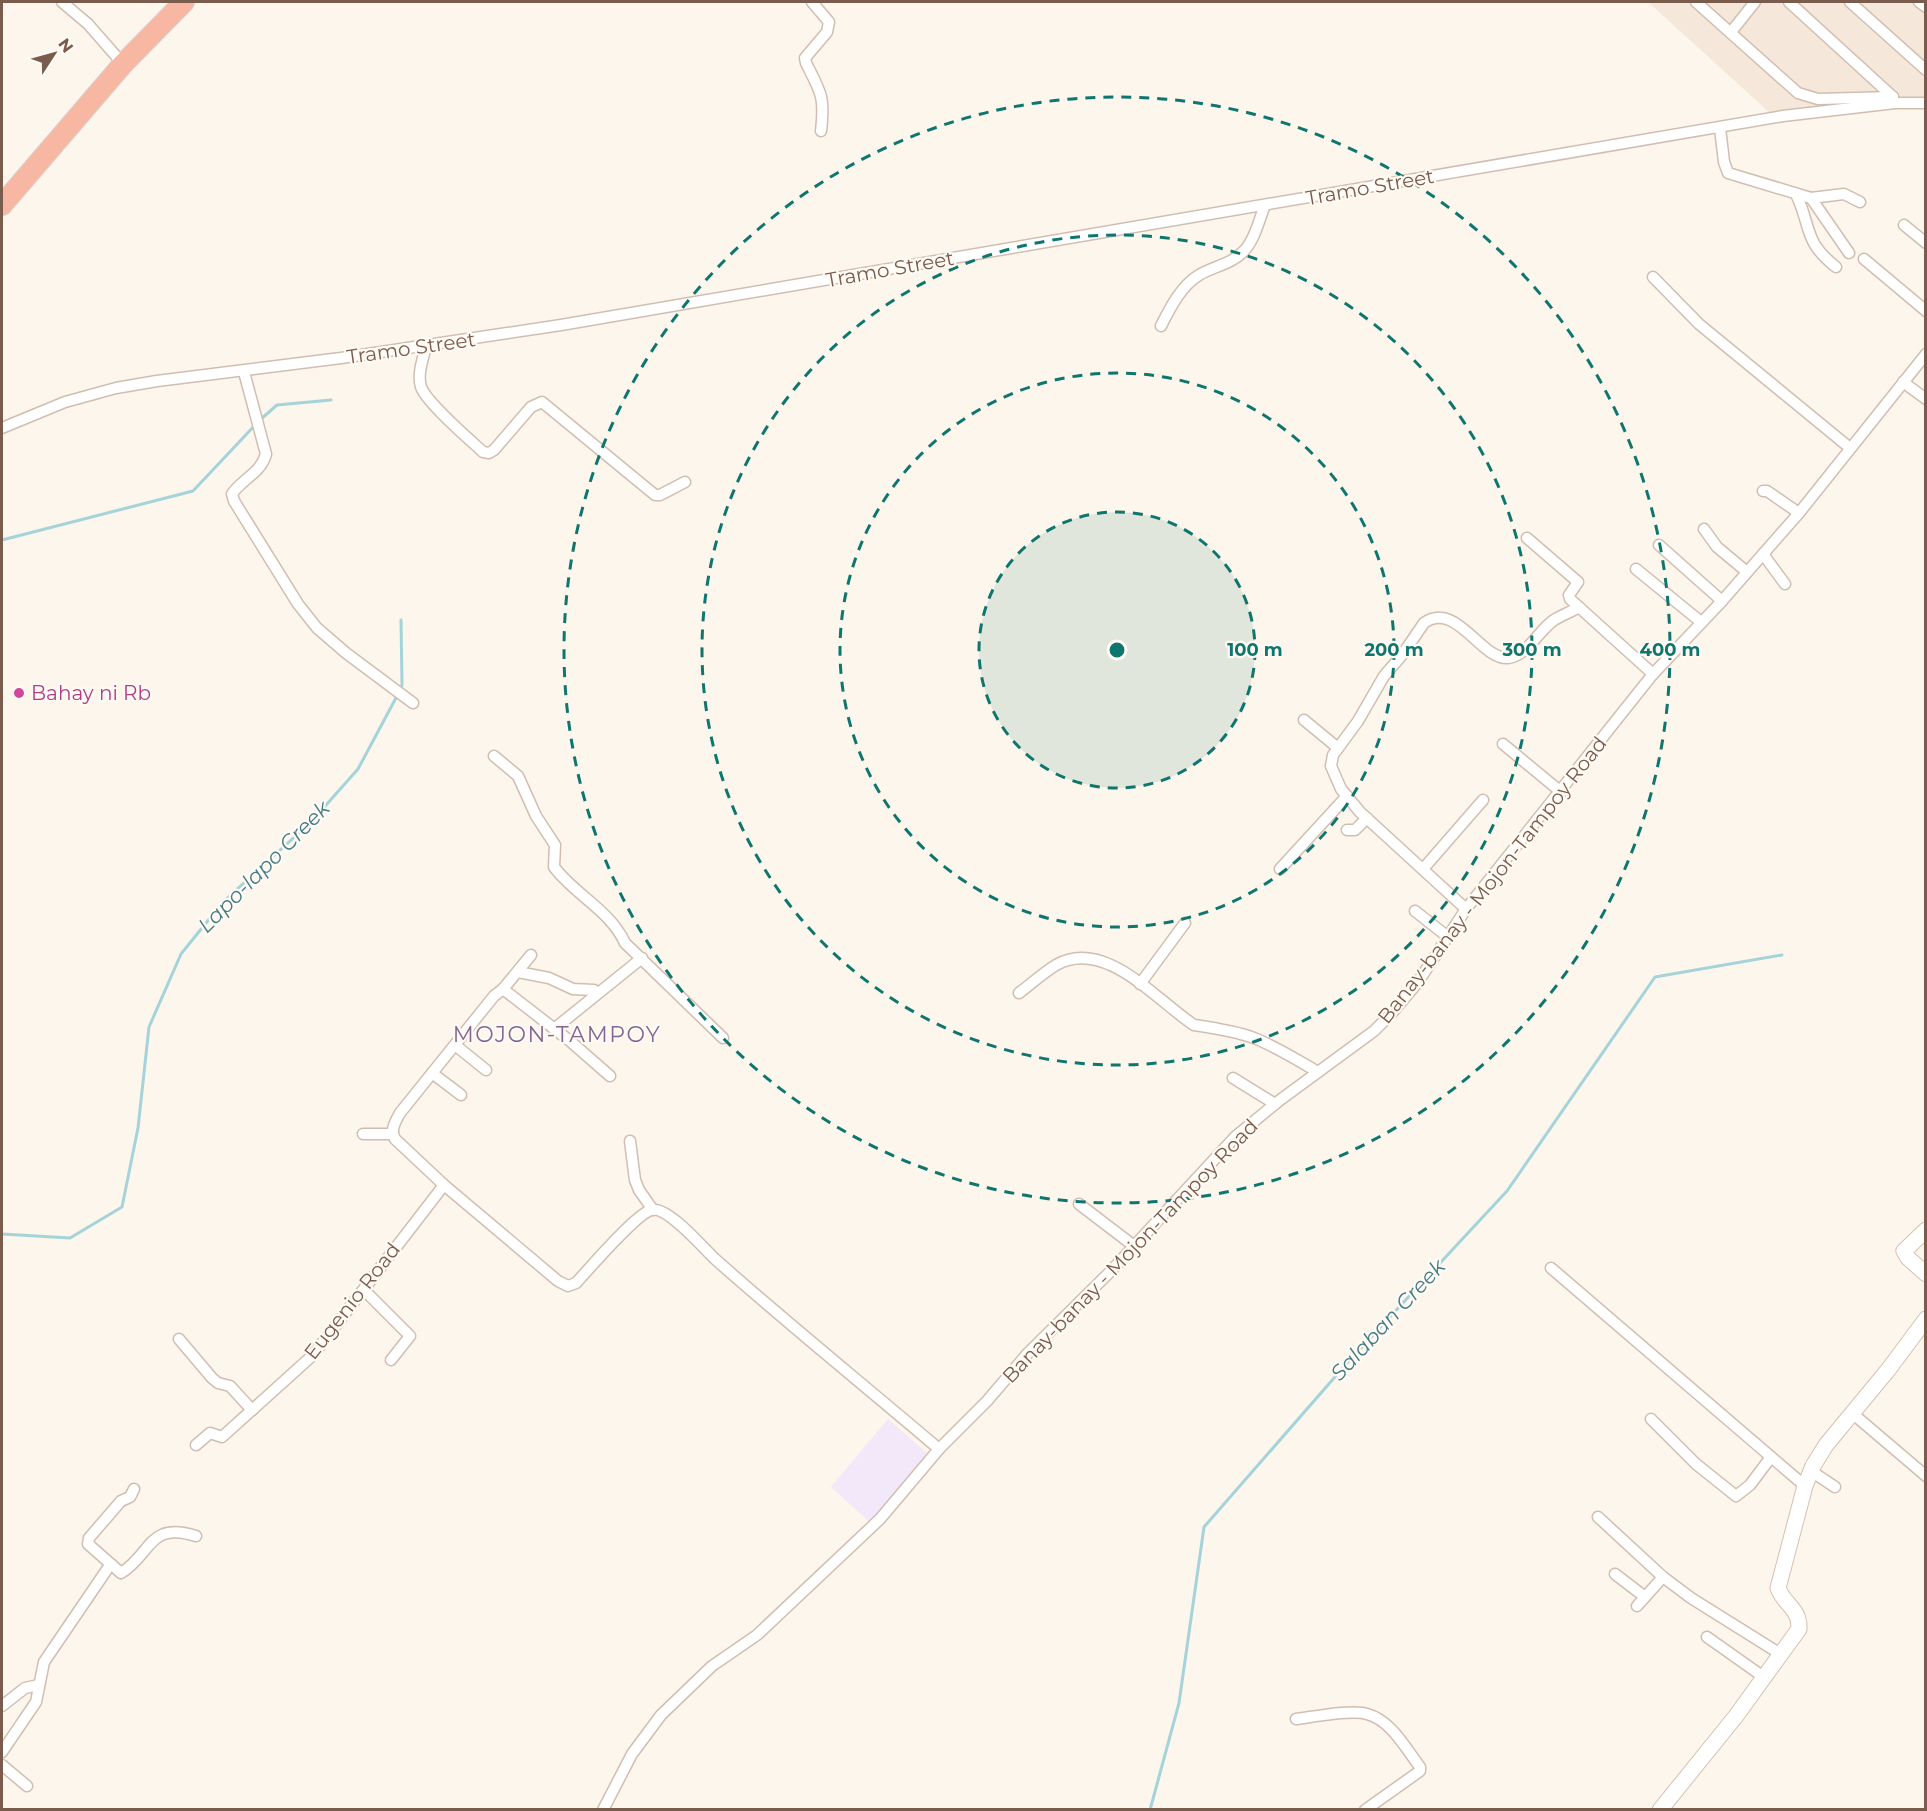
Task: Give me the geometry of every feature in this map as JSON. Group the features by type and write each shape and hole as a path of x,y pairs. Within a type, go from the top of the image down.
{"highway":[{"path":"2,205 123,64 184,2"}],"street":[{"path":"62,2 88,24 123,64"},
{"path":"812,2 829,22 827,32 805,58 822,94 824,106 821,130"},
{"path":"1696,2 1798,93 1818,99 1926,96"},
{"path":"1731,32 1755,2"},
{"path":"1789,2 1893,98"},
{"path":"1850,2 1926,70"},
{"path":"1919,2 1926,7"},
{"name":"Tramo Street","path":"2,428 65,402 116,388 157,381 244,372 561,325 1783,116 1895,103 1926,103"},
{"path":"1720,128 1724,162 1728,173 1811,198 1844,194 1860,202"},
{"path":"1796,194 1806,214 1810,239 1822,255 1836,267"},
{"path":"1811,198 1849,253"},
{"path":"1161,326 1188,283 1200,274 1235,259 1244,252 1250,243 1265,205"},
{"path":"1904,225 1926,243"},
{"path":"1864,259 1926,311"},
{"path":"1653,277 1699,324 1850,448"},
{"path":"426,346 420,369 421,386 427,399 483,452 489,453 494,450 531,407 542,402 655,495 660,495 685,482"},
{"name":"Banay-banay - Mojon-Tampoy Road","path":"603,1809 632,1754 661,1715 712,1666 757,1635 880,1519 939,1449 1236,1136 1275,1104 1374,1031 1391,1014 1418,982 1466,909 1653,674 1722,601 1799,513 1926,354"},
{"path":"244,372 266,454 264,463 236,489 232,495 234,501 298,604 317,628 412,703"},
{"path":"1903,382 1926,399"},
{"path":"1763,491 1767,491 1799,513"},
{"path":"1704,529 1717,547 1747,572"},
{"path":"1527,538 1578,582 1569,597 1653,674"},
{"path":"1659,545 1722,601"},
{"path":"1763,554 1785,584"},
{"path":"1636,569 1701,622"},
{"path":"1466,909 1367,818 1347,796 1335,778 1331,766 1333,755 1358,721 1384,676 1429,619 1437,617 1448,620 1472,635 1496,656 1509,658 1524,650 1552,621 1579,607"},
{"path":"1304,720 1338,748"},
{"path":"1503,744 1561,792"},
{"path":"494,756 518,776 536,816 555,845 554,867 560,875 592,902 618,928 625,943 723,1038"},
{"path":"1280,869 1347,796"},
{"path":"1423,869 1483,800"},
{"path":"1347,830 1356,830 1367,818"},
{"path":"1414,911 1448,937"},
{"path":"1140,984 1185,922"},
{"path":"392,1134 400,1113 494,996 504,989 531,955"},
{"path":"554,1029 642,958"},
{"path":"1019,993 1058,964 1089,959 1107,963 1121,970 1194,1025 1253,1038 1318,1072"},
{"path":"518,972 549,978 573,989 594,990"},
{"path":"504,989 610,1076"},
{"path":"455,1045 486,1070"},
{"path":"432,1073 461,1095"},
{"path":"1233,1078 1275,1104"},
{"path":"363,1134 392,1134"},
{"path":"392,1134 444,1185 558,1281 568,1286 576,1283 625,1231 653,1210"},
{"path":"630,1141 635,1180 653,1210 671,1217 715,1259 939,1449"},
{"name":"Eugenio Road","path":"196,1445 210,1433 222,1437 313,1355 434,1195 444,1185"},
{"path":"1079,1204 1134,1246"},
{"path":"1926,1230 1904,1251 1908,1258 1926,1274"},
{"path":"1551,1268 1805,1486"},
{"path":"364,1290 410,1336 391,1360"},
{"path":"1660,1809 1765,1678 1799,1629 1796,1612 1780,1594 1778,1588 1811,1471 1826,1445 1888,1370 1926,1319"},
{"path":"180,1339 212,1378 218,1383 230,1386 252,1410"},
{"path":"1852,1413 1926,1476"},
{"path":"1651,1419 1696,1464 1736,1496 1750,1485 1771,1457"},
{"path":"1811,1471 1835,1487"},
{"path":"135,1489 130,1497 121,1501 89,1538 88,1544 110,1565 121,1573 153,1540 166,1533 180,1532 196,1536"},
{"path":"1598,1517 1663,1576 1691,1598 1782,1655"},
{"path":"2,1752 36,1702 44,1662 110,1565"},
{"path":"1615,1574 1645,1597"},
{"path":"1637,1606 1663,1576"},
{"path":"1707,1637 1765,1678"},
{"path":"2,1706 25,1688 39,1685"},
{"path":"1296,1719 1366,1713 1380,1720 1397,1737 1420,1767 1420,1770 1365,1809"},
{"path":"2,1766 27,1786"}],"shaded area":[{"path":"1648,2 1925,2 1925,101 1895,101 1770,113"},
{"path":"888,1419 928,1454 871,1523 831,1487"}],"waterway":[{"path":"261,419 277,405 331,400"},
{"path":"2,540 193,491 256,424"},
{"name":"Lapo-lapo Creek","path":"400,690 402,685 401,620"},
{"name":"Lapo-lapo Creek","path":"2,1234 70,1238 122,1207 138,1128 149,1027 181,954 223,902 311,822 358,769 397,696"},
{"name":"Salaban Creek","path":"1150,1810 1179,1703 1204,1527 1348,1362 1507,1191 1655,977 1782,955"}],"place":[{"name":"Bahay ni Rb","path":"19,693"}],"district":[{"name":"MOJON-TAMPOY","path":"557,1034"}]}
